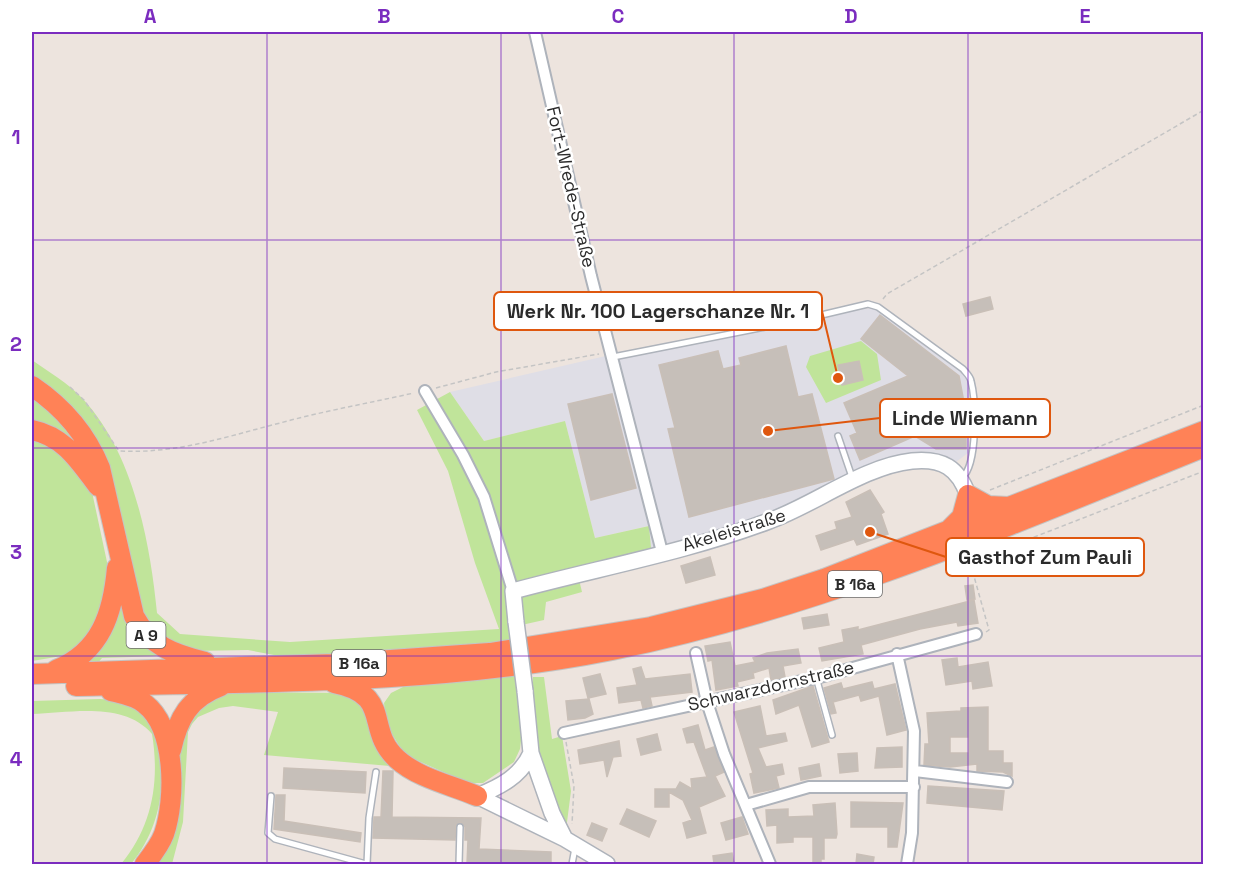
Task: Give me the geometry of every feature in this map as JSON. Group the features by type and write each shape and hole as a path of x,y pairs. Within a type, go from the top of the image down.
{"highway":[{"name":"A 9","path":"32,386 66,413 93,449 100,468 134,616 142,632 167,651 230,674"},
{"name":"A 9","path":"32,430 53,437 70,449 105,495"},
{"name":"B 16a","path":"36,678 91,686 490,653 651,627 763,599 824,579 1203,431"},
{"name":"B 16a","path":"36,678 230,674 311,679 403,675 539,662 612,650 758,615 850,586 996,531 1203,447"},
{"path":"947,532 962,517 971,488 988,506 1012,507"},
{"name":"A 9","path":"36,678 78,659 97,641 109,617 118,552"},
{"path":"145,864 156,849 166,827 171,750 175,729 185,709 230,674"},
{"path":"375,709 386,690 403,675"},
{"path":"311,679 356,688 370,700 375,709 382,737 398,760 415,771 477,796"},
{"path":"91,686 125,694 147,705 165,729 171,750"}],"street":[{"name":"Fort-Wrede-Straße","path":"535,32 591,276 662,552"},
{"path":"425,391 463,455 484,497 513,591 531,753 552,813 570,842"},
{"name":"Akeleistraße","path":"513,591 771,521 853,481 912,461 940,464 956,471 971,488"},
{"name":"Schwarzdornstraße","path":"564,733 816,678 976,634"},
{"path":"696,653 707,702 724,754 770,864"},
{"path":"897,654 915,731 915,771 907,864"},
{"path":"477,796 513,778 526,764 531,753"},
{"path":"915,771 1007,782"},
{"path":"746,805 809,787 914,787"},
{"path":"477,796 570,842 608,864"}],"lane":[{"path":"612,354 796,321 858,305 878,307 963,369 971,379 975,449 970,468 971,488"},
{"path":"838,436 853,481"},
{"path":"816,678 832,735"},
{"path":"271,796 268,833 275,839 366,864 369,818 376,772"},
{"path":"459,864 460,827"},
{"path":"570,842 572,864"}],"path":[{"path":"878,307 887,294 1203,110"},
{"path":"70,387 84,400 119,451 171,451 282,422 425,391 496,372 612,354"},
{"path":"971,488 1203,405"},
{"path":"976,634 989,630 969,562 1203,471"},
{"path":"564,733 574,786 570,842"}],"shaded area":[{"path":"881,306 969,369 968,453 956,462 918,456 776,514 651,548 648,526 595,538 565,421 484,441 450,392 610,355"}],"green space":[{"path":"861,341 877,354 881,380 826,403 806,367 810,356"},
{"path":"32,360 83,399 115,445 127,471 144,528 157,613 180,634 290,642 499,629 475,563 448,471 417,410 450,392 484,441 565,421 595,538 649,526 651,548 576,567 582,592 546,602 544,620 508,628 510,645 290,658 248,650 194,651 174,648 144,623 114,492 32,380"},
{"path":"32,392 88,450 32,425"},
{"path":"32,437 57,446 92,492 107,562 106,596 98,626 68,655 32,661"},
{"path":"117,598 162,656 102,658 97,664 77,665"},
{"path":"516,674 522,732 520,749 514,762 483,783 472,783 459,779 405,755 387,726 384,703 391,693 403,687"},
{"path":"533,677 544,677 552,739 562,736 571,791 566,830 542,772 532,695"},
{"path":"234,692 349,693 365,705 379,750 390,766 264,755 278,712 233,706 219,708 198,717 188,732 183,822 172,864 153,864 182,721 217,695"},
{"path":"115,700 137,707 154,723 156,731 162,778 158,809 148,838 131,864 121,864 132,850 147,819 154,786 152,734 127,717 112,713 79,711 32,714 32,701"}],"building":[{"path":"990,297 993,309 966,316 963,304"},
{"path":"880,315 959,376 966,413 966,449 936,449 915,436 860,460 850,436 857,433 844,403 908,376 861,339"},
{"path":"786,346 798,397 812,394 834,479 689,517 668,429 675,428 659,365 718,351 723,369 741,365 739,358"},
{"path":"859,361 863,380 842,385 838,365"},
{"path":"612,394 636,488 591,500 568,404"},
{"path":"870,490 884,512 881,514 888,534 857,545 854,539 821,550 816,536 837,529 835,522 852,517 846,502"},
{"path":"710,557 715,575 686,583 681,566"},
{"path":"973,585 975,599 967,600 965,586"},
{"path":"974,600 978,623 958,626 957,622 920,629 861,645 863,654 822,661 819,648 844,642 842,630 858,627 858,630"},
{"path":"827,614 829,625 804,629 802,618"},
{"path":"730,642 735,666 755,662 753,658 767,653 798,649 801,663 783,666 785,677 771,680 769,668 753,673 754,678 737,682 738,686 716,690 712,660 708,661 705,646"},
{"path":"957,658 958,667 988,662 992,686 973,689 972,681 946,685 942,660"},
{"path":"641,667 645,679 690,674 692,692 650,697 652,706 643,708 641,700 619,703 617,688 637,685 633,669"},
{"path":"600,674 606,694 588,698 583,678"},
{"path":"872,682 874,689 895,684 906,730 887,735 879,696 861,701 859,695 833,702 836,713 831,714 824,688 841,683 843,689"},
{"path":"813,686 829,742 812,747 799,705 776,714 773,700"},
{"path":"589,699 593,714 585,718 568,720 566,701"},
{"path":"760,706 766,736 785,733 787,741 758,748 766,767 782,764 784,774 776,776 779,788 754,793 750,774 753,773 734,712"},
{"path":"988,707 988,751 1003,751 1003,763 1012,763 1012,776 1003,772 977,771 977,764 950,767 924,765 925,744 929,744 927,713 961,711 961,708","holes":["950,737 969,737 969,753 950,753"]},
{"path":"698,725 705,750 714,747 724,772 715,776 725,796 699,807 706,833 687,838 683,823 692,820 683,800 669,792 669,807 655,807 655,789 676,789 680,782 692,789 691,779 707,777 694,742 687,743 683,729"},
{"path":"657,734 661,750 641,755 637,739"},
{"path":"619,741 621,756 613,757 607,777 604,760 580,764 578,750"},
{"path":"902,747 902,767 875,768 877,748"},
{"path":"857,753 858,771 840,773 838,754"},
{"path":"819,764 821,776 801,780 799,768"},
{"path":"284,768 366,772 365,793 283,788"},
{"path":"383,771 393,771 392,817 481,818 479,849 551,852 551,864 467,864 468,840 465,840 465,827 461,822 456,825 455,840 373,838 374,817 381,817"},
{"path":"928,786 1004,791 1002,810 927,803"},
{"path":"276,795 285,795 284,821 361,833 360,842 274,829"},
{"path":"851,802 903,803 897,847 888,847 888,827 851,827"},
{"path":"835,803 837,834 836,838 824,838 824,859 821,859 821,864 813,864 813,837 793,837 793,842 777,843 777,825 767,826 766,810 788,809 788,817 814,816 813,805"},
{"path":"627,809 656,821 649,837 620,824"},
{"path":"742,817 748,834 726,840 721,823"},
{"path":"592,823 607,829 602,841 587,835"},
{"path":"732,853 734,864 714,864 713,856"},
{"path":"857,854 874,857 873,864 856,864"}],"place":[{"name":"Werk Nr. 100 Lagerschanze Nr. 1","path":"838,378"},
{"name":"Linde Wiemann","path":"768,431"},
{"name":"Gasthof Zum Pauli","path":"870,532"}]}
